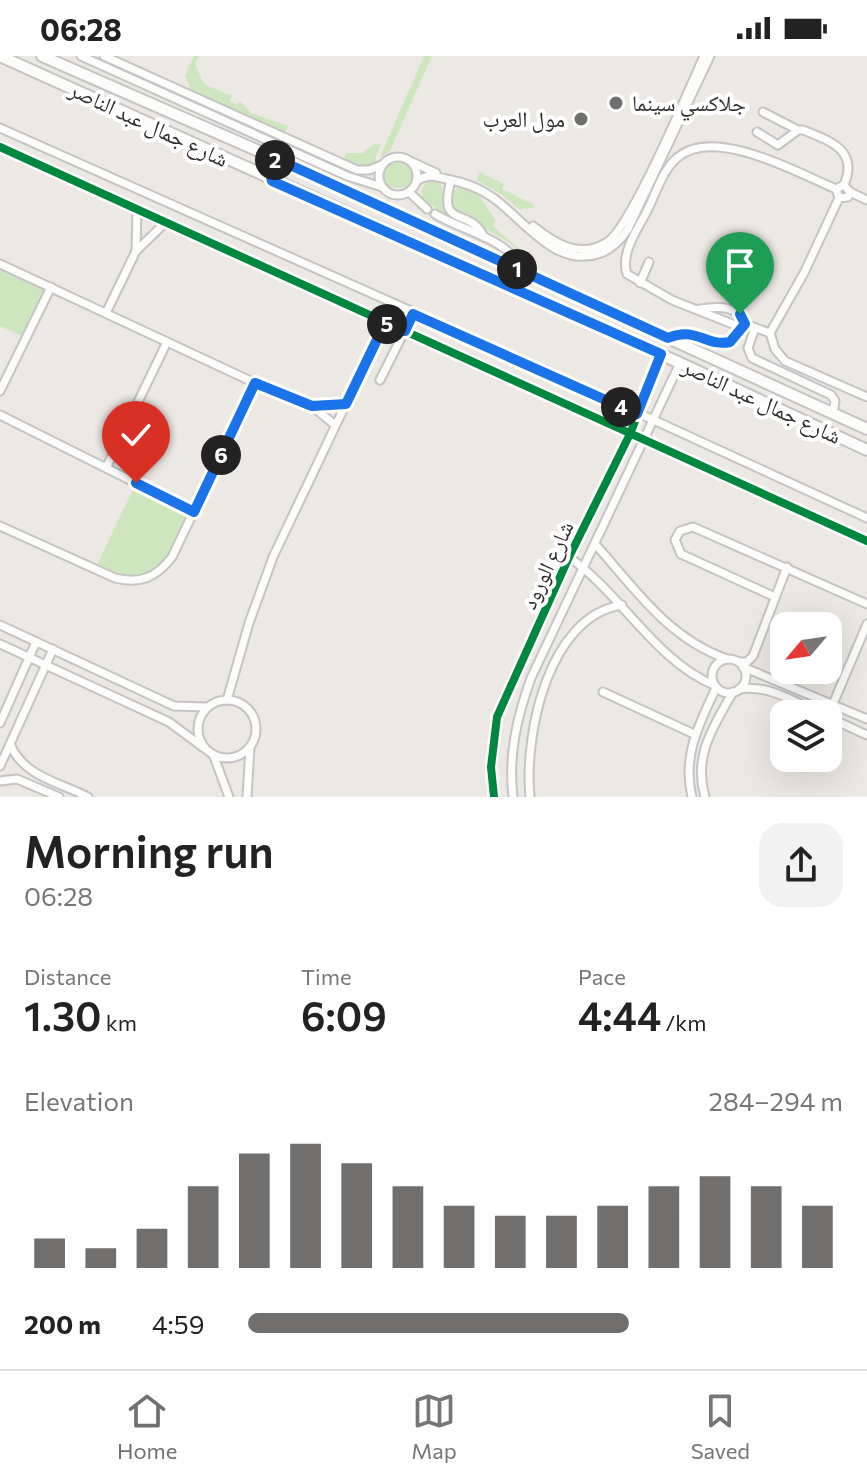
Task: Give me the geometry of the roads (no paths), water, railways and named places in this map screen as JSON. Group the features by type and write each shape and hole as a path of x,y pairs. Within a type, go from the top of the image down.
{"main road":[{"name":"شارع جمال عبد الناصر","path":"0,56 867,450"},
{"name":"شارع جمال عبد الناصر","path":"42,56 277,159 867,429"},
{"path":"231,162 241,155 240,143"},
{"path":"272,181 269,169 277,159"}],"street":[{"path":"81,56 392,194 409,192 417,181 430,176 472,186 490,195 543,241 562,253 583,256 605,251 628,229 710,56"},
{"path":"104,56 352,168 363,171 382,165 396,156 428,171 474,183 489,191 560,246 581,250 601,246 613,239 621,228 656,161 704,56"},
{"path":"763,112 798,130 817,135 846,155 848,197 839,198"},
{"path":"0,128 867,518"},
{"path":"757,132 778,145 798,130"},
{"path":"770,333 672,300 627,274 623,264 630,243 667,170 689,149 716,146 761,157 836,189 847,188 867,200"},
{"path":"0,147 867,541"},
{"path":"412,162 417,181"},
{"path":"382,165 379,176 382,187"},
{"path":"451,180 446,200 448,208 454,215 477,225 485,238"},
{"path":"836,189 839,198 804,273 770,333 775,349 785,361 867,397"},
{"path":"409,192 431,212 507,249 524,272"},
{"path":"136,251 137,210"},
{"path":"106,313 136,251 165,223"},
{"path":"640,283 649,262"},
{"path":"0,264 255,383 312,406 335,425"},
{"path":"0,391 51,287"},
{"path":"227,700 260,590 393,305"},
{"path":"668,338 688,333 726,343 736,337 743,326 740,314 726,307 698,309"},
{"path":"380,380 413,314"},
{"path":"755,328 748,348 752,358 831,395 835,401 833,413"},
{"path":"106,468 167,342"},
{"name":"شارع الورود","path":"494,797 491,767 497,717 569,557 630,434 661,354"},
{"name":"شارع الورود","path":"513,797 512,746 519,711 531,678 680,363"},
{"path":"0,526 115,578 131,582 147,579 162,570 172,557 255,383"},
{"path":"312,406 346,404"},
{"path":"0,415 194,512"},
{"path":"775,597 681,554 676,545 677,535 684,528 693,527 867,604"},
{"path":"596,545 667,624 695,645 824,700"},
{"path":"569,557 622,605 670,656 700,679 721,691 754,687 790,700"},
{"path":"741,664 753,656 787,567"},
{"path":"530,797 529,752 533,724 552,670 583,623 608,607 622,605"},
{"path":"835,700 867,624"},
{"path":"0,625 174,706 207,707 227,700 242,704 253,716 256,731 251,746 247,797"},
{"path":"0,723 36,642"},
{"path":"0,644 169,722 213,754 233,757 251,746"},
{"path":"0,766 53,649"},
{"path":"692,797 687,766 694,734 715,686 713,670 716,664 727,659"},
{"path":"705,797 700,767 703,750 709,733 745,679 741,664"},
{"path":"603,692 694,734"},
{"path":"204,748 198,727 207,707"},
{"path":"842,708 867,719"},
{"path":"842,723 867,735"},
{"path":"10,744 19,760 32,772 88,797"},
{"path":"213,754 229,797"},
{"path":"0,781 17,779 59,797"}],"place":[{"name":"جلاكسي سينما","path":"616,103"},
{"name":"مول العرب","path":"581,119"}]}
